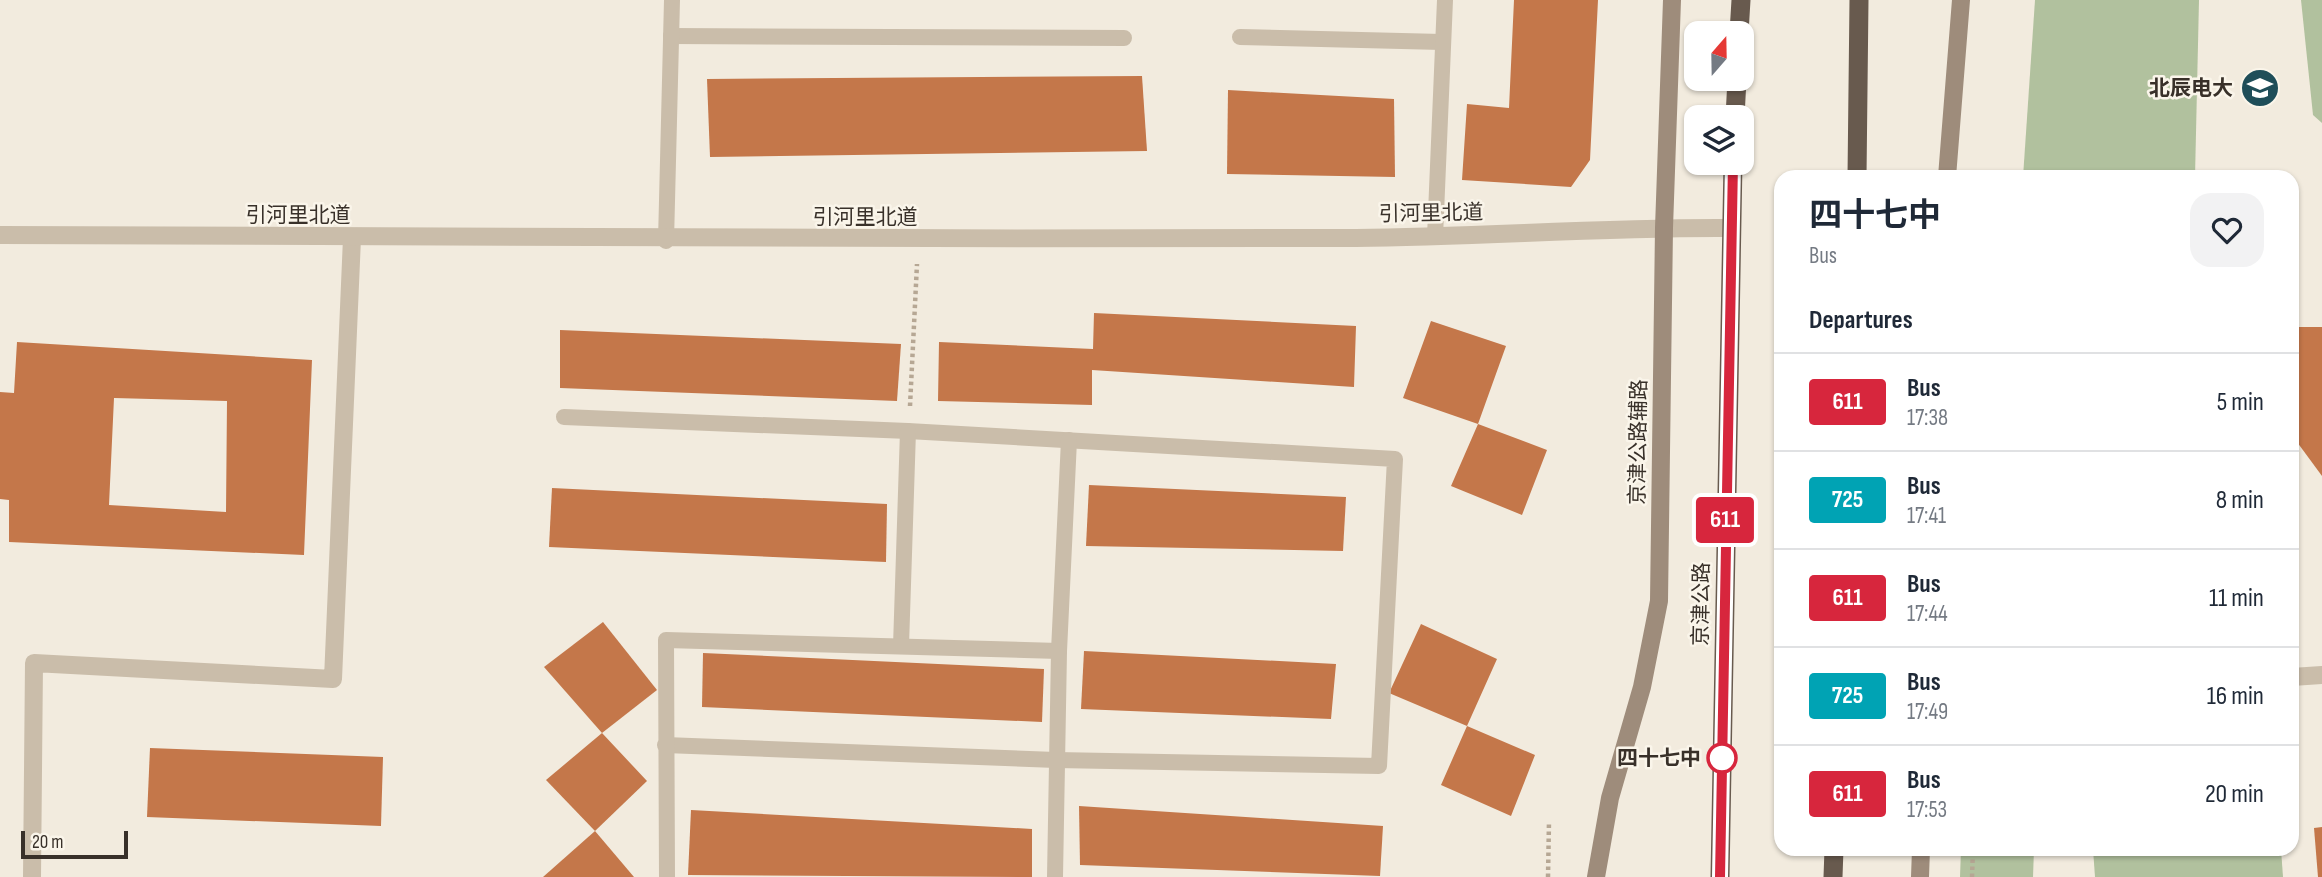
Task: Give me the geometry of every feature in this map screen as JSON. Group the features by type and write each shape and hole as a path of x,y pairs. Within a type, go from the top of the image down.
{"highway":[{"path":"1740,21 1741,0"},
{"path":"1857,170 1860,0"},
{"name":"京津公路","path":"1720,877 1732,175"},
{"path":"1833,877 1834,856"}],"main road":[{"name":"京津公路辅路","path":"1596,877 1610,798 1642,687 1659,601 1664,228 1672,0"},
{"path":"1948,170 1961,0"},
{"path":"1920,877 1921,856"}],"street":[{"name":"引河里北道","path":"0,235 666,241 1435,237 1730,228"},
{"path":"32,877 34,663 332,679 352,238"},
{"path":"2299,677 2322,675"}],"lane":[{"path":"666,241 672,0"},
{"path":"1435,237 1445,0"},
{"path":"671,36 1124,38"},
{"path":"1240,37 1442,42"},
{"path":"564,417 908,431 1395,459 1379,766 1056,760 665,745"},
{"path":"901,646 908,431"},
{"path":"1055,877 1059,651 1069,440"},
{"path":"667,877 666,640 1059,651"}],"path":[{"path":"908,431 919,239"},
{"path":"1548,877 1549,821"},
{"path":"1972,877 1973,856"}],"green space":[{"path":"2035,0 2199,0 2195,170 2023,170"},
{"path":"2301,0 2322,0 2322,123 2313,115"},
{"path":"1961,856 2034,856 2033,877 1960,877"},
{"path":"2094,856 2282,856 2283,877 2095,877"}],"building":[{"path":"1514,0 1598,0 1590,160 1571,187 1462,180 1467,104 1509,108"},
{"path":"1142,76 1147,151 710,157 707,79"},
{"path":"1228,90 1394,99 1395,177 1227,174"},
{"path":"1094,313 1356,326 1354,387 1092,370 1092,405 938,401 939,342 1093,349"},
{"path":"1431,321 1506,346 1478,424 1403,398"},
{"path":"2299,327 2322,327 2322,476 2299,445"},
{"path":"560,330 901,344 897,401 560,388"},
{"path":"17,342 312,360 304,555 9,542 9,500 0,499 0,392 14,393","holes":["114,398 227,401 226,512 109,505"]},
{"path":"1478,424 1547,450 1522,515 1451,486"},
{"path":"1089,485 1346,497 1343,551 1086,546"},
{"path":"552,488 887,504 886,562 549,547"},
{"path":"603,622 657,690 602,733 544,667"},
{"path":"1421,624 1497,659 1467,726 1389,693"},
{"path":"1084,651 1336,664 1331,719 1081,709"},
{"path":"703,653 1044,669 1042,722 702,707"},
{"path":"1467,726 1535,755 1511,816 1441,785"},
{"path":"602,733 647,781 595,831 546,780"},
{"path":"150,748 383,757 381,826 147,817"},
{"path":"1079,806 1383,826 1380,876 1080,865"},
{"path":"691,810 1032,829 1032,877 688,875"},
{"path":"2322,827 2322,877 2318,877 2314,828"},
{"path":"595,831 634,877 543,877"}],"bus line":[{"name":"611","path":"1720,877 1732,175"}],"place":[{"name":"北辰电大","path":"2260,88"},
{"name":"四十七中","path":"1722,758"}]}
